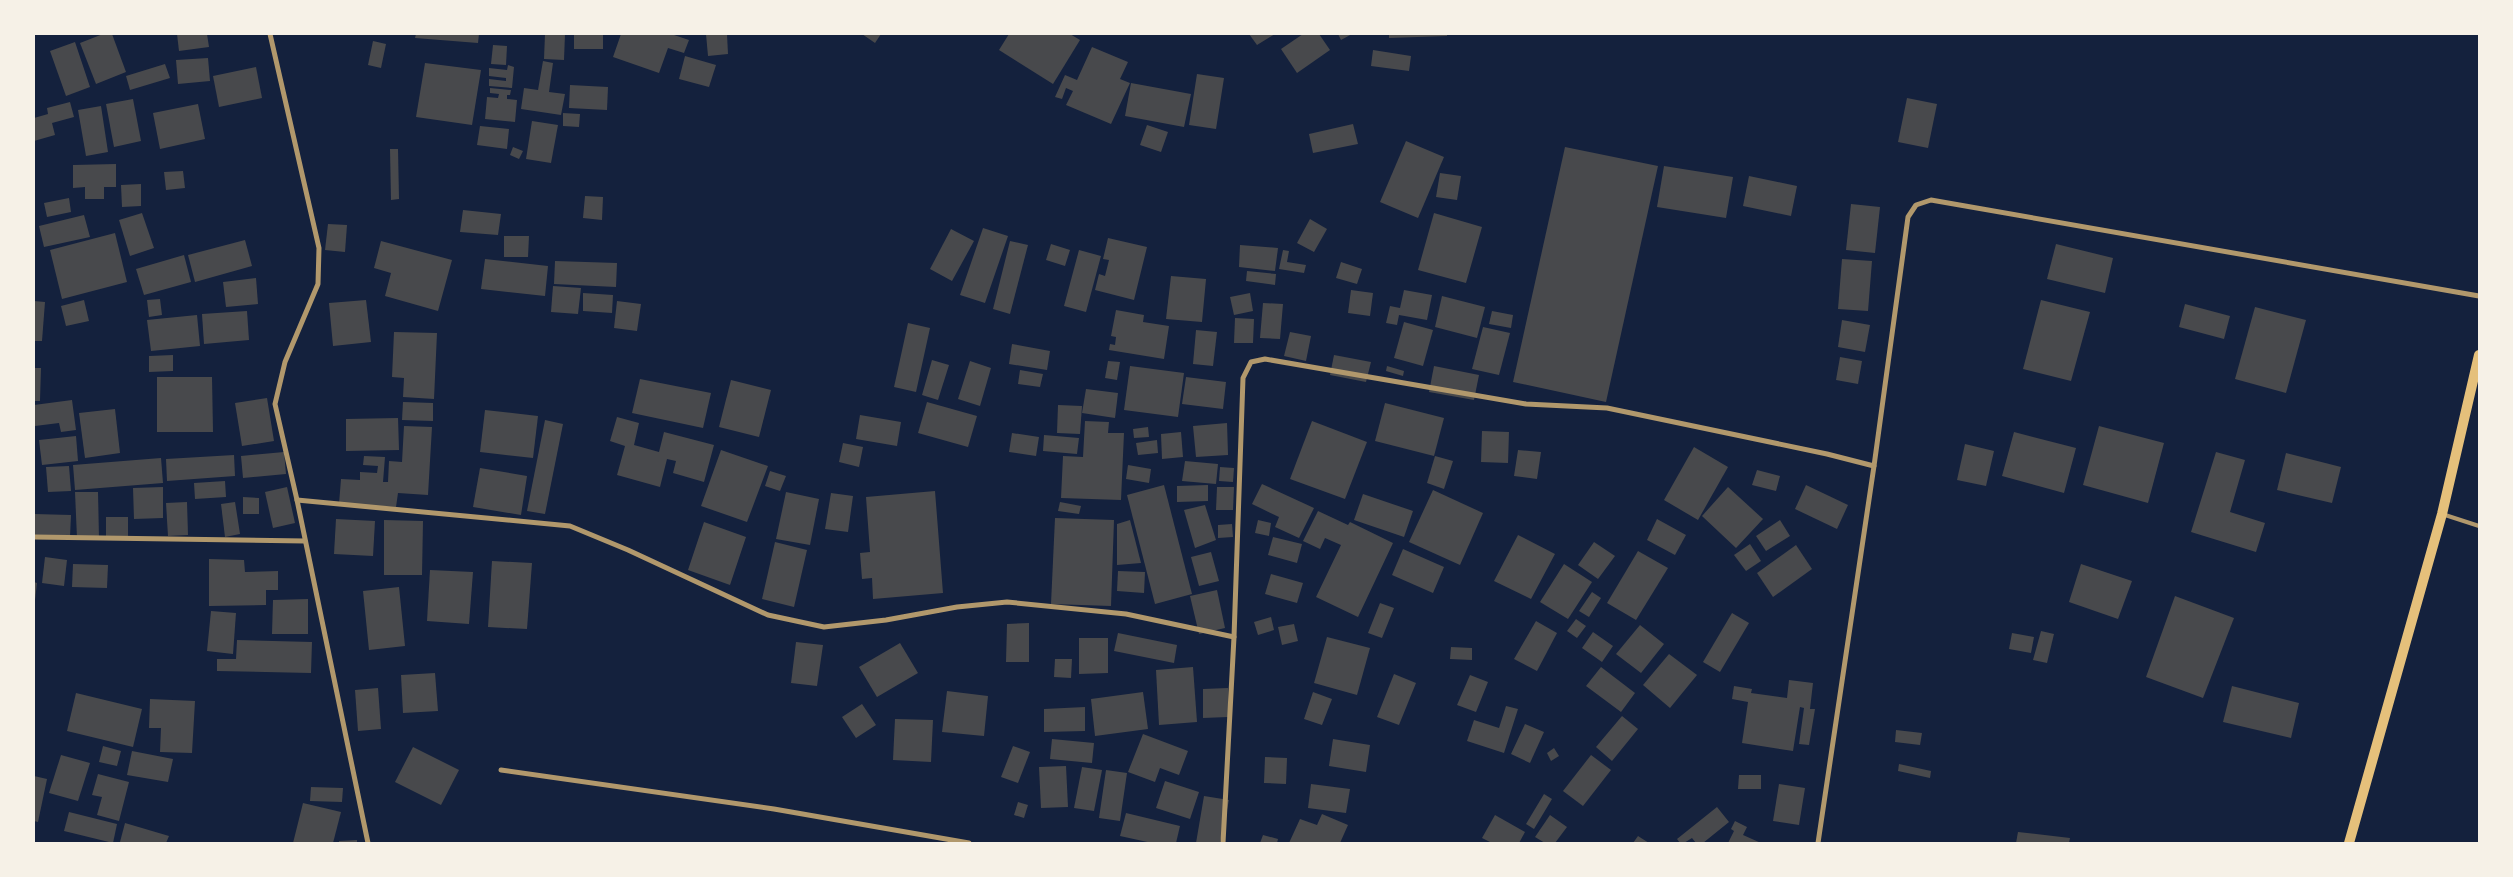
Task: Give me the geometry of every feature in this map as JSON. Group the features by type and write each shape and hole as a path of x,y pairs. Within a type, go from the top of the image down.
{"main road":[{"path":"2349,843 2442,514 2479,355"}],"street":[{"path":"270,34 319,248 318,284 286,362 275,404 298,500 368,843"},
{"path":"1818,843 1874,466 1908,217 1916,205 1931,200 2479,296"},
{"path":"1223,843 1234,637 1243,378 1251,362 1266,359 1526,404 1607,408 1827,454 1874,466"},
{"path":"298,500 570,526 628,550 768,615 824,628 886,620 957,607 1007,602 1126,614 1234,637"},
{"path":"34,537 305,541"},
{"path":"501,770 774,809 969,843"}],"lane":[{"path":"2442,514 2479,526"}],"building":[{"path":"103,34 112,34 126,72 96,84 80,43"},
{"path":"177,34 207,34 209,47 179,51"},
{"path":"416,34 479,34 478,43 415,38"},
{"path":"545,34 565,34 564,60 544,59"},
{"path":"574,34 603,34 603,49 574,49"},
{"path":"621,34 671,34 689,40 684,53 668,48 659,73 613,57"},
{"path":"706,34 727,34 728,54 708,56"},
{"path":"862,34 881,34 875,43"},
{"path":"1009,34 1070,34 1080,40 1053,84 999,50"},
{"path":"1249,34 1275,34 1257,45"},
{"path":"1303,34 1319,34 1330,50 1297,73 1281,49"},
{"path":"1338,34 1352,34 1341,40"},
{"path":"1389,34 1447,34 1447,36 1389,38"},
{"path":"373,41 386,44 381,68 368,65"},
{"path":"75,42 90,87 66,96 50,51"},
{"path":"493,45 507,46 506,65 491,64"},
{"path":"1092,47 1128,62 1120,79 1130,83 1111,124 1066,105 1073,91 1066,88 1062,99 1055,97 1065,75 1077,80"},
{"path":"1373,50 1411,56 1409,71 1371,66"},
{"path":"685,56 716,65 709,87 679,79"},
{"path":"208,58 210,81 178,84 176,60"},
{"path":"543,61 553,63 549,92 565,94 561,115 521,109 524,88 538,90"},
{"path":"425,63 481,70 472,125 416,117"},
{"path":"165,64 170,78 130,90 126,76"},
{"path":"508,65 514,67 512,88 489,86 489,79 506,81 506,78 489,76 489,68 507,70"},
{"path":"256,67 262,98 219,107 213,76"},
{"path":"1197,74 1224,78 1216,129 1189,125"},
{"path":"1131,83 1191,94 1184,127 1125,116"},
{"path":"570,85 608,87 607,110 569,108"},
{"path":"490,88 511,90 510,95 507,95 507,99 517,100 515,122 485,119 487,97 498,98 499,94 490,93"},
{"path":"1907,98 1937,104 1928,148 1898,142"},
{"path":"133,99 141,141 114,147 106,104"},
{"path":"70,102 74,117 52,123 55,135 34,141 34,118 48,114 47,108"},
{"path":"198,104 205,139 160,149 153,113"},
{"path":"101,106 108,152 86,156 78,110"},
{"path":"563,113 580,114 579,127 563,126"},
{"path":"532,121 558,125 551,163 526,159"},
{"path":"1353,124 1358,144 1313,153 1309,134"},
{"path":"1147,125 1168,132 1161,152 1140,145"},
{"path":"480,126 509,129 507,149 477,145"},
{"path":"1406,141 1444,157 1418,218 1380,202"},
{"path":"513,147 523,151 519,159 510,155"},
{"path":"1565,147 1658,166 1606,402 1513,382"},
{"path":"390,149 398,149 399,199 391,200"},
{"path":"116,164 116,187 104,187 104,199 85,199 85,187 73,188 73,165"},
{"path":"1664,166 1733,177 1726,218 1657,207"},
{"path":"183,171 185,188 166,190 164,172"},
{"path":"1440,173 1461,176 1457,200 1436,197"},
{"path":"1749,176 1797,186 1791,216 1743,206"},
{"path":"141,184 141,206 122,207 121,185"},
{"path":"585,196 603,197 602,220 583,218"},
{"path":"69,198 71,212 47,217 44,203"},
{"path":"1851,204 1880,207 1875,253 1846,250"},
{"path":"463,210 501,214 498,235 460,232"},
{"path":"142,213 154,248 130,256 119,220"},
{"path":"1434,213 1482,227 1466,283 1418,270"},
{"path":"84,215 90,237 44,247 39,226"},
{"path":"1310,219 1327,229 1314,252 1297,243"},
{"path":"328,224 347,225 345,252 325,250"},
{"path":"983,228 1008,236 985,303 960,295"},
{"path":"951,229 974,241 952,281 930,269"},
{"path":"115,233 127,282 62,299 50,250"},
{"path":"504,236 529,236 528,257 504,257"},
{"path":"1108,238 1147,247 1134,300 1095,290 1099,274 1105,276 1109,260 1103,259"},
{"path":"245,240 252,266 195,282 188,255"},
{"path":"381,241 452,260 438,311 385,296 391,273 374,268"},
{"path":"1010,241 1028,245 1010,314 993,309"},
{"path":"1051,244 1070,250 1065,266 1046,260"},
{"path":"2056,244 2113,258 2105,293 2047,279"},
{"path":"1240,245 1278,248 1275,271 1239,267"},
{"path":"1079,250 1101,256 1086,312 1064,306"},
{"path":"1283,250 1289,251 1287,262 1306,265 1304,273 1279,269"},
{"path":"184,255 191,282 144,295 136,269"},
{"path":"485,259 548,266 545,296 481,289"},
{"path":"1842,259 1872,261 1868,311 1838,309"},
{"path":"555,261 617,263 616,287 554,284"},
{"path":"1341,262 1362,269 1357,284 1336,278"},
{"path":"1247,271 1276,274 1275,285 1246,281"},
{"path":"1171,276 1206,279 1202,322 1166,319"},
{"path":"256,278 258,304 226,307 223,282"},
{"path":"553,286 581,288 578,314 551,312"},
{"path":"1351,290 1373,293 1370,316 1348,313"},
{"path":"1404,290 1432,295 1427,320 1399,315 1397,325 1386,323 1390,306 1400,308"},
{"path":"583,293 613,295 612,313 583,311"},
{"path":"1250,293 1253,311 1234,315 1230,297"},
{"path":"1442,296 1485,307 1477,338 1435,327"},
{"path":"160,299 162,315 149,317 147,300"},
{"path":"84,300 89,321 66,326 61,306"},
{"path":"366,300 371,342 333,346 329,303"},
{"path":"2041,300 2090,312 2071,381 2023,369"},
{"path":"34,301 45,302 42,341 34,341"},
{"path":"617,301 641,304 637,331 614,328"},
{"path":"1263,303 1283,304 1280,339 1260,338"},
{"path":"2185,304 2230,316 2224,339 2179,327"},
{"path":"2255,307 2306,320 2286,393 2235,379"},
{"path":"1116,310 1144,315 1143,322 1169,326 1164,359 1109,350 1110,344 1115,345 1116,337 1111,336"},
{"path":"247,311 249,340 204,344 202,314"},
{"path":"1492,311 1513,315 1511,328 1489,324"},
{"path":"197,315 200,346 151,351 147,320"},
{"path":"1235,318 1254,319 1253,343 1234,343"},
{"path":"1842,320 1870,325 1865,352 1838,347"},
{"path":"1404,322 1433,330 1423,366 1394,358"},
{"path":"908,323 930,328 916,392 894,387"},
{"path":"1483,327 1510,333 1499,375 1472,369"},
{"path":"1196,330 1217,332 1213,366 1193,364"},
{"path":"394,332 437,333 434,399 403,397 404,378 392,377"},
{"path":"1290,332 1311,336 1306,361 1284,356"},
{"path":"1012,344 1050,351 1047,370 1009,364"},
{"path":"173,355 173,371 149,372 149,356"},
{"path":"1334,355 1371,362 1366,382 1330,375"},
{"path":"1840,357 1862,361 1858,384 1836,380"},
{"path":"932,360 949,365 938,400 922,395"},
{"path":"970,361 991,368 980,406 958,399"},
{"path":"1108,361 1120,362 1117,380 1105,378"},
{"path":"1130,366 1184,373 1178,417 1124,410"},
{"path":"1387,366 1404,371 1403,376 1386,371"},
{"path":"1434,366 1479,375 1474,400 1429,392"},
{"path":"34,368 41,368 40,401 34,401"},
{"path":"1020,370 1043,374 1040,387 1018,384"},
{"path":"157,377 212,377 213,432 157,432"},
{"path":"1186,377 1226,382 1223,409 1182,404"},
{"path":"640,379 711,393 703,428 632,413"},
{"path":"731,380 771,390 759,437 719,427"},
{"path":"1086,389 1118,393 1115,418 1082,413"},
{"path":"267,398 274,441 242,446 235,403"},
{"path":"72,400 76,430 61,432 59,423 35,426 34,405"},
{"path":"403,402 433,403 433,421 402,420"},
{"path":"927,402 977,416 968,447 918,433"},
{"path":"1385,403 1444,418 1434,456 1375,441"},
{"path":"1058,405 1082,406 1080,434 1057,433"},
{"path":"115,409 120,453 85,458 79,413"},
{"path":"485,410 538,416 533,458 480,452"},
{"path":"860,415 901,422 897,446 856,439"},
{"path":"617,417 639,423 634,445 659,452 664,432 714,445 704,482 673,473 676,461 667,459 660,487 617,475 625,446 610,441"},
{"path":"398,418 399,450 346,451 346,419"},
{"path":"545,420 563,424 545,514 527,511"},
{"path":"1085,421 1109,422 1108,433 1124,433 1121,500 1061,498 1063,456 1083,457"},
{"path":"1312,421 1367,442 1345,499 1290,479"},
{"path":"1227,423 1228,455 1196,457 1193,426"},
{"path":"404,426 432,427 428,495 398,493 396,507 339,504 341,479 360,480 360,472 377,473 378,466 363,465 364,456 385,457 383,482 388,482 389,461 402,462"},
{"path":"2099,426 2164,443 2148,503 2083,485"},
{"path":"1148,427 1149,437 1134,438 1133,429"},
{"path":"1482,431 1509,432 1508,463 1481,462"},
{"path":"1181,432 1183,457 1162,459 1161,434"},
{"path":"2014,432 2076,448 2064,493 2002,476"},
{"path":"1012,433 1039,437 1036,456 1009,452"},
{"path":"1044,435 1079,438 1077,454 1043,451"},
{"path":"76,436 78,461 42,465 39,440"},
{"path":"1157,440 1158,453 1138,455 1136,443"},
{"path":"843,443 863,447 859,467 839,462"},
{"path":"1965,444 1994,451 1986,486 1957,480"},
{"path":"1694,447 1728,467 1698,520 1664,500"},
{"path":"721,450 768,466 747,522 701,506"},
{"path":"1518,450 1541,452 1537,479 1514,476"},
{"path":"284,452 286,474 243,478 241,456"},
{"path":"2216,452 2245,460 2230,512 2265,523 2256,552 2191,532"},
{"path":"2286,453 2341,467 2332,503 2277,490"},
{"path":"234,455 235,476 167,481 166,459"},
{"path":"1435,456 1453,461 1444,489 1427,483"},
{"path":"161,458 163,483 75,490 73,465"},
{"path":"1185,461 1218,464 1216,484 1182,481"},
{"path":"1128,465 1151,469 1149,483 1126,479"},
{"path":"69,466 71,491 48,492 46,467"},
{"path":"1220,467 1234,468 1233,482 1219,481"},
{"path":"480,468 527,476 521,515 473,507"},
{"path":"1757,470 1780,476 1776,491 1752,485"},
{"path":"770,471 786,476 780,491 765,486"},
{"path":"225,481 226,497 195,499 194,483"},
{"path":"1262,484 1314,508 1299,538 1275,527 1279,517 1252,504"},
{"path":"1164,485 1192,594 1155,604 1127,495"},
{"path":"1208,485 1208,501 1177,502 1177,486"},
{"path":"1806,485 1848,505 1837,529 1795,509"},
{"path":"163,487 163,518 134,519 133,488"},
{"path":"287,487 295,523 273,528 265,492"},
{"path":"1217,487 1234,487 1233,510 1216,510"},
{"path":"1728,487 1763,519 1736,548 1702,516"},
{"path":"1433,490 1483,513 1460,565 1409,542"},
{"path":"935,491 943,593 873,599 872,578 862,579 860,553 870,552 866,497"},
{"path":"75,492 98,492 99,538 77,538"},
{"path":"786,492 819,499 810,545 776,539"},
{"path":"831,493 853,496 848,532 825,529"},
{"path":"1363,494 1413,511 1404,537 1354,520"},
{"path":"243,497 259,498 259,514 243,514"},
{"path":"187,502 188,535 168,536 166,503"},
{"path":"235,502 240,534 225,537 221,504"},
{"path":"1060,502 1081,506 1079,514 1058,511"},
{"path":"1205,505 1216,540 1195,548 1184,510"},
{"path":"1318,511 1348,525 1350,522 1393,543 1358,617 1316,597 1341,545 1325,538 1320,549 1303,541"},
{"path":"34,514 71,515 70,537 34,536"},
{"path":"106,517 128,517 128,537 106,538"},
{"path":"1055,518 1114,520 1111,606 1051,604"},
{"path":"336,519 375,521 373,556 334,554"},
{"path":"1657,519 1686,535 1675,555 1647,540"},
{"path":"384,520 423,521 422,575 384,575"},
{"path":"1130,520 1141,563 1117,565 1117,524"},
{"path":"1258,520 1271,523 1269,536 1255,533"},
{"path":"1780,520 1790,536 1766,551 1756,536"},
{"path":"704,522 746,537 730,585 688,570"},
{"path":"1232,524 1233,537 1218,538 1218,525"},
{"path":"1518,535 1555,554 1531,599 1494,581"},
{"path":"1273,537 1302,544 1297,563 1268,555"},
{"path":"775,542 807,550 794,607 762,599"},
{"path":"1594,542 1615,556 1598,579 1578,565"},
{"path":"1750,544 1761,561 1746,571 1734,555"},
{"path":"1796,545 1812,569 1773,597 1757,573"},
{"path":"1403,549 1444,567 1433,593 1392,575"},
{"path":"1638,551 1668,568 1636,620 1607,603"},
{"path":"1211,552 1219,581 1199,586 1191,557"},
{"path":"45,557 67,560 64,586 42,583"},
{"path":"209,559 244,560 245,572 278,571 278,590 266,590 266,605 209,606"},
{"path":"492,561 532,563 527,629 488,627"},
{"path":"73,564 108,565 107,588 72,587"},
{"path":"1564,564 1592,582 1568,619 1540,602"},
{"path":"2081,564 2132,581 2118,619 2069,602"},
{"path":"430,570 473,572 469,624 427,621"},
{"path":"1118,571 1145,572 1144,593 1117,591"},
{"path":"1271,574 1303,583 1297,603 1265,594"},
{"path":"34,582 37,583 35,600 34,600"},
{"path":"399,587 405,646 369,650 363,591"},
{"path":"1217,590 1225,628 1199,634 1190,596"},
{"path":"1592,592 1601,598 1589,617 1579,611"},
{"path":"2175,596 2234,618 2203,698 2146,677"},
{"path":"308,599 308,634 272,634 273,600"},
{"path":"1380,603 1394,608 1382,638 1368,633"},
{"path":"211,611 236,613 233,654 207,651"},
{"path":"1732,613 1749,623 1720,672 1703,662"},
{"path":"1271,617 1274,630 1258,635 1254,622"},
{"path":"1576,619 1586,626 1577,638 1567,631"},
{"path":"1536,621 1557,633 1537,671 1514,659"},
{"path":"1029,623 1029,662 1006,662 1007,624"},
{"path":"1294,624 1298,641 1282,645 1278,627"},
{"path":"1640,625 1664,644 1641,673 1616,654"},
{"path":"2041,631 2054,634 2047,663 2033,660"},
{"path":"1593,632 1613,646 1602,662 1582,648"},
{"path":"1118,633 1177,645 1174,663 1114,651"},
{"path":"2012,633 2034,637 2031,653 2009,649"},
{"path":"1327,637 1370,648 1357,695 1314,683"},
{"path":"1079,638 1108,638 1108,673 1079,674"},
{"path":"237,640 312,642 311,673 217,671 217,659 236,659"},
{"path":"796,642 823,645 817,686 791,683"},
{"path":"900,643 918,673 877,697 859,667"},
{"path":"1451,647 1472,648 1472,660 1450,659"},
{"path":"1669,654 1697,675 1670,708 1643,685"},
{"path":"1055,659 1072,659 1071,678 1054,677"},
{"path":"1193,667 1197,722 1159,725 1156,670"},
{"path":"1601,667 1635,693 1621,712 1586,686"},
{"path":"435,673 438,711 403,713 401,675"},
{"path":"1394,674 1416,683 1399,725 1377,717"},
{"path":"1470,675 1488,682 1476,712 1457,705"},
{"path":"1789,680 1813,683 1810,709 1815,709 1809,745 1799,744 1804,708 1800,707 1793,751 1742,743 1748,702 1732,699 1734,686 1752,689 1751,693 1787,698"},
{"path":"2232,686 2299,703 2291,738 2223,722"},
{"path":"378,688 381,729 358,731 355,690"},
{"path":"1228,688 1228,717 1203,718 1203,689"},
{"path":"947,691 988,696 984,736 942,732"},
{"path":"1143,692 1148,729 1095,736 1091,699"},
{"path":"1313,692 1332,699 1322,725 1304,719"},
{"path":"76,693 142,709 133,747 67,731"},
{"path":"150,699 195,701 192,753 160,752 161,728 149,728"},
{"path":"862,704 876,725 856,738 842,717"},
{"path":"1506,706 1518,709 1504,753 1467,741 1474,720 1499,728"},
{"path":"1085,707 1085,731 1044,732 1044,709"},
{"path":"1622,716 1638,729 1612,761 1596,747"},
{"path":"895,719 933,720 931,762 893,760"},
{"path":"1525,724 1544,732 1530,763 1511,754"},
{"path":"1896,730 1922,733 1920,745 1895,742"},
{"path":"1143,734 1188,751 1179,775 1160,768 1155,782 1128,772"},
{"path":"1052,739 1094,743 1092,763 1050,759"},
{"path":"1333,739 1370,745 1366,772 1329,766"},
{"path":"103,746 121,751 117,766 99,762"},
{"path":"1013,746 1030,752 1018,783 1001,777"},
{"path":"413,747 459,770 441,805 395,782"},
{"path":"1554,748 1559,756 1551,761 1547,753"},
{"path":"132,751 173,759 168,782 127,775"},
{"path":"61,755 90,763 78,801 49,793"},
{"path":"1591,755 1611,770 1583,806 1563,791"},
{"path":"1265,757 1287,758 1286,784 1264,783"},
{"path":"1899,764 1931,771 1930,778 1898,771"},
{"path":"1066,766 1068,807 1041,808 1039,767"},
{"path":"1082,767 1102,770 1094,811 1074,808"},
{"path":"1106,770 1127,773 1120,821 1099,818"},
{"path":"98,774 129,782 119,821 97,815 102,797 92,795"},
{"path":"1739,775 1761,775 1761,789 1738,789"},
{"path":"34,776 47,779 38,822 34,821"},
{"path":"1165,781 1199,792 1190,819 1156,808"},
{"path":"1311,784 1350,789 1346,813 1308,808"},
{"path":"1779,784 1805,788 1799,825 1773,821"},
{"path":"311,787 343,788 342,802 310,801"},
{"path":"1544,794 1552,799 1534,829 1526,824"},
{"path":"1204,796 1229,800 1220,843 1196,843"},
{"path":"1018,802 1028,805 1024,818 1014,815"},
{"path":"303,803 341,812 333,843 293,843"},
{"path":"1717,807 1729,822 1703,843 1696,843 1692,838 1684,843 1680,843 1677,839"},
{"path":"69,812 117,824 113,843 64,831"},
{"path":"1126,813 1180,826 1176,843 1152,843 1120,836"},
{"path":"1322,814 1348,825 1340,843 1289,843 1300,819 1317,825"},
{"path":"1495,815 1525,832 1519,843 1492,843 1482,838"},
{"path":"1550,815 1567,827 1555,843 1545,843 1535,837"},
{"path":"1735,821 1747,827 1743,835 1761,843 1728,843 1734,831 1731,829"},
{"path":"125,823 169,836 166,843 120,842"},
{"path":"2018,832 2070,838 2069,843 2016,843"},
{"path":"1263,835 1278,839 1277,843 1260,843"},
{"path":"1638,836 1649,843 1633,843"},
{"path":"357,840 357,843 339,843 339,841"}]}
